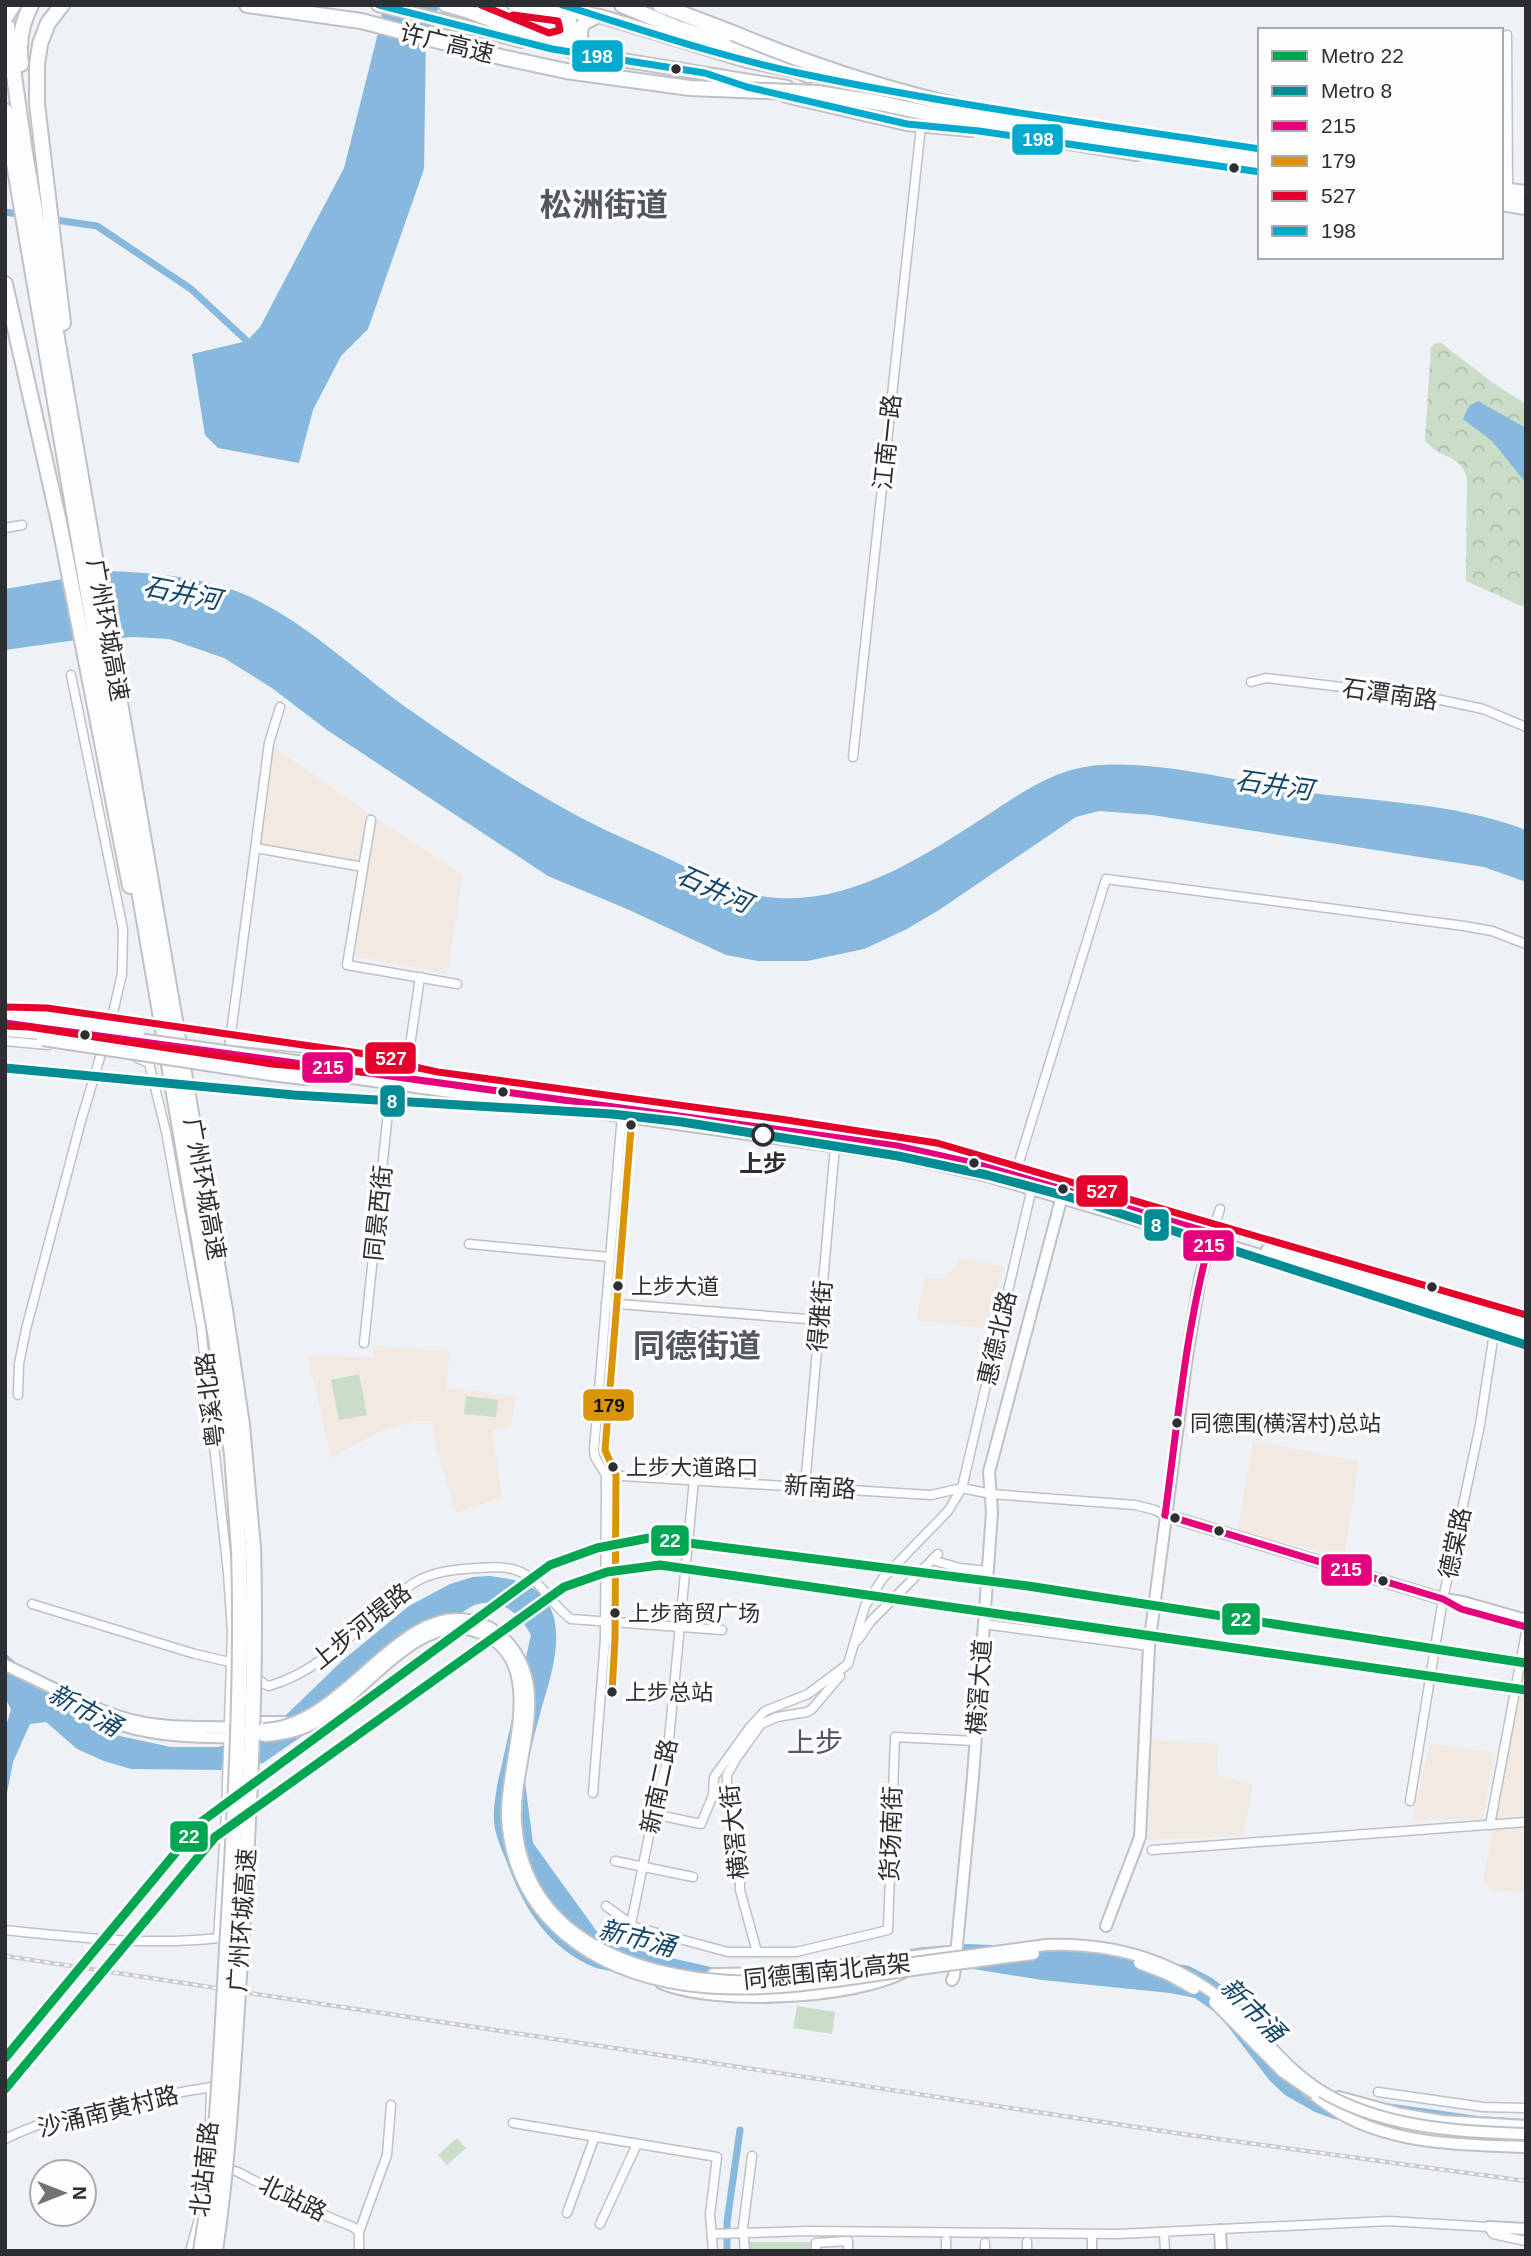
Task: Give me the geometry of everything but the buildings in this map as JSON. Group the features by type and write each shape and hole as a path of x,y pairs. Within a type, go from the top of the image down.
{"highway":[{"path":"5,18 13,5"},
{"path":"31,5 22,27 20,58 30,136 45,181"},
{"path":"62,5 44,32 37,65 37,104 60,289 76,453"},
{"path":"247,5 361,21"},
{"name":"许广高速","path":"301,5 566,71 690,88 817,93 964,121 1258,166"},
{"path":"622,5 677,28 767,56 808,75"},
{"path":"660,5 834,73 937,101 989,112 1258,151"},
{"path":"676,5 733,33"},
{"name":"广州环城高速","path":"5,12 25,153 76,453 114,735 119,836 171,1070 225,1395 246,1549 237,1786 214,2165 201,2251"},
{"name":"广州环城高速","path":"5,111 114,735 225,1310 242,1425 254,1677 250,1786 226,2166 215,2251"},
{"path":"5,162 44,340"},
{"path":"1503,186 1526,193"},
{"path":"1503,202 1526,207"},
{"path":"5,284 114,735"}],"main road":[{"path":"378,5 592,56 860,101 979,131"},
{"path":"514,5 565,7 747,61 808,75 1258,151"},
{"path":"450,6 573,52"},
{"path":"548,44 566,41 570,36 570,21 565,7"},
{"path":"592,56 582,45 581,30 583,24 600,16"},
{"path":"705,73 747,87 921,126 979,131 1258,172"},
{"path":"860,101 867,97 867,86"},
{"path":"954,123 951,111 957,104 962,103"},
{"path":"1503,186 1526,186"},
{"path":"1503,210 1526,213"},
{"path":"5,1017 44,1029"},
{"path":"5,1023 897,1146 955,1158 1015,1175 1526,1335"},
{"path":"5,1030 44,1029"},
{"path":"5,1036 44,1029"},
{"path":"325,1069 391,1083 932,1161 1526,1326"},
{"name":"横滘大道","path":"953,1978 988,1571 992,1512 989,1477 1062,1196"},
{"path":"1106,1926 1140,1837 1149,1646 1187,1356 1197,1293 1210,1237"},
{"path":"1166,1515 1443,1600 1461,1609 1526,1630"},
{"path":"1443,1600 1463,1602 1526,1620"},
{"name":"同德围南北高架","path":"5,1673 124,1726 163,1734 273,1728 300,1722 315,1714 400,1644 428,1625 460,1619 491,1628 516,1653 527,1683 529,1710 517,1787 516,1813 521,1857 534,1887 555,1917 590,1942 625,1960 665,1973 706,1980 761,1982 1046,1945 1084,1945 1115,1949 1169,1967 1217,1996 1249,2024 1281,2059 1324,2092 1372,2114 1418,2125 1526,2134"},
{"name":"同德围南北高架","path":"5,1665 134,1721 280,1735 312,1724 333,1711 428,1634 447,1628 463,1628 489,1637 507,1653 519,1681 520,1710 507,1815 510,1846 523,1883 538,1908 569,1939 609,1962 683,1984 752,1990 804,1986 1042,1953 1083,1952 1114,1956 1149,1967 1201,1993 1227,2013 1283,2072 1304,2089 1343,2109 1394,2126 1454,2136 1526,2141"},
{"path":"665,1973 777,1973 957,1953"},
{"path":"642,1974 675,1989 703,1995 760,1997 869,1985 892,1978 920,1961 957,1953"},
{"path":"1304,2089 1347,2117 1381,2130 1439,2141 1526,2147"},
{"path":"1324,2092 1441,2121 1526,2126"},
{"path":"1489,2227 1526,2229"},
{"path":"1220,2230 1221,2251"}],"street":[{"path":"1503,186 1507,35"},
{"name":"江南一路","path":"853,757 921,126"},
{"path":"5,527 22,524"},
{"path":"18,1395 19,1364 26,1329 122,974 123,929 71,676"},
{"name":"石潭南路","path":"1251,682 1266,678 1427,697 1483,709 1526,727"},
{"path":"280,707 269,744 227,1062 232,1066 367,1085 391,1083"},
{"path":"371,820 348,965 457,984"},
{"path":"256,848 363,867"},
{"path":"1015,1175 1106,879 1464,926 1492,931 1526,944"},
{"path":"407,1066 420,977"},
{"path":"5,1011 26,1010 112,1017"},
{"path":"5,1041 100,1054"},
{"path":"230,1041 314,1049 399,1062 407,1066 416,1078"},
{"name":"粤溪北路","path":"5,1930 82,1938 218,1938 227,1792 232,1631 201,1327 166,1132 149,1063 138,1058 100,1054"},
{"name":"同景西街","path":"364,1343 391,1083"},
{"path":"593,1793 605,1621 606,1475 595,1457 594,1450 622,1115"},
{"name":"得雅街","path":"805,1486 835,1146"},
{"name":"惠德北路","path":"962,1488 1032,1188"},
{"path":"1210,1237 1220,1209"},
{"path":"469,1244 609,1257"},
{"path":"606,1303 820,1320"},
{"name":"德棠路","path":"1409,1801 1443,1600 1480,1425 1495,1326"},
{"name":"新南路","path":"606,1475 931,1494 962,1488 991,1494 1124,1504 1166,1515"},
{"name":"新南二路","path":"631,1924 667,1760 694,1480"},
{"path":"653,1814 701,1824 713,1795 714,1777 761,1713 808,1694 848,1664 865,1606 883,1578 948,1511 962,1488"},
{"name":"横滘大街","path":"757,1952 740,1890 740,1845 727,1790 727,1775 736,1759 761,1724 777,1717 812,1710 846,1671 860,1633 935,1557 960,1568 988,1571"},
{"name":"上步河堤路","path":"231,1662 248,1670 264,1685 269,1686 285,1680 320,1662 405,1588 446,1570 505,1567 519,1571 540,1584 571,1619 722,1630"},
{"path":"33,1605 195,1654 231,1662"},
{"path":"983,1624 1149,1646"},
{"path":"1490,1825 1526,1630"},
{"name":"货场南街","path":"757,1952 796,1952 888,1930 895,1737 975,1741"},
{"path":"1152,1850 1526,1822"},
{"path":"615,1861 693,1877"},
{"path":"606,1906 631,1924 652,1933 727,1952 757,1952"},
{"name":"沙涌南黄村路","path":"5,2139 97,2109 211,2087"},
{"name":"北站南路","path":"190,2251 201,2210 207,2164 211,2087"},
{"path":"1378,2092 1483,2107 1526,2108"},
{"path":"361,2250 359,2232 387,2155 391,2105"},
{"path":"513,2123 717,2157 710,2214 713,2251"},
{"path":"566,2213 595,2136"},
{"path":"600,2224 637,2144"},
{"path":"745,2251 744,2234 752,2156"},
{"name":"北站路","path":"207,2164 238,2172 307,2208 348,2224 359,2232"},
{"path":"712,2234 808,2231 1164,2233 1389,2221 1489,2227 1493,2234 1526,2241"},
{"path":"1164,2233 1165,2251"},
{"path":"1092,2234 1092,2251"},
{"path":"946,2240 946,2251"},
{"path":"816,2251 816,2243 848,2241 848,2251"}],"shaded area":[{"path":"271,745 463,875 447,974 354,956 367,863 259,845"},
{"path":"961,1258 1004,1267 987,1329 916,1320 925,1277 944,1280"},
{"path":"375,1345 449,1352 447,1388 516,1396 511,1426 492,1430 502,1497 456,1513 435,1444 432,1421 414,1421 379,1432 331,1458 308,1356 373,1357"},
{"path":"1253,1441 1359,1461 1344,1558 1238,1530"},
{"path":"1526,1651 1526,1893 1491,1890 1483,1881"},
{"path":"1150,1740 1218,1743 1217,1775 1253,1784 1243,1836 1148,1840"},
{"path":"1430,1743 1494,1753 1483,1819 1412,1820"}],"green space":[{"path":"1441,343 1493,383 1526,404 1526,608 1466,581 1467,478 1460,464 1437,451 1425,440 1431,347"},
{"path":"359,1374 367,1415 339,1420 331,1380"},
{"path":"466,1396 498,1400 496,1417 464,1414"},
{"path":"797,2006 835,2012 832,2034 793,2028"},
{"path":"457,2138 466,2148 447,2165 438,2155"},
{"path":"750,2242 814,2242 814,2251 750,2251"}],"water":[{"path":"383,5 440,5 426,35 424,169 368,329 341,356 313,410 299,463 218,448 205,435 192,354 247,341 260,327 344,168"},
{"path":"1478,401 1526,428 1526,483 1492,441 1463,419 1469,406"},
{"name":"石井河","path":"109,571 196,580 246,595 291,620 417,715 534,791 596,826 713,881 743,892 776,898 809,897 871,881 931,851 1041,782 1064,772 1099,765 1185,771 1297,791 1442,808 1499,821 1526,830 1526,882 1484,867 1152,815 1099,811 1076,817 939,910 864,949 807,961 758,961 726,955 548,876 327,730 272,688 224,658 169,639 135,637 69,641 5,650 5,589"},
{"path":"490,1576 527,1585 542,1596 551,1610 556,1626 554,1662 525,1782 533,1843 598,1933 614,1945 711,1967 759,1973 924,1947 966,1944 1042,1947 1134,1956 1189,1966 1228,1990 1300,2070 1332,2090 1365,2100 1478,2116 1526,2119 1526,2135 1381,2128 1334,2119 1315,2112 1285,2095 1270,2081 1219,2015 1195,1998 1170,1993 1042,1980 967,1968 915,1973 769,2004 596,1968 579,1960 550,1937 529,1910 496,1833 494,1813 497,1786 531,1635 516,1615 495,1604 476,1605 447,1616 328,1718 263,1763 223,1770 131,1769 77,1749 46,1722 30,1724 13,1762 5,1803 5,1730 11,1709 5,1698 5,1653 81,1720 120,1736 171,1747 218,1747 246,1739 286,1715 343,1660 409,1606 450,1584 473,1577"}],"waterway":[{"path":"5,212 24,215"},
{"path":"49,219 97,226 191,289 247,341"},
{"path":"727,2251 727,2222 740,2130"}],"railway":[{"path":"5,1956 1182,2134 1526,2181"}],"metro line":[{"name":"8","path":"5,1068 294,1095 612,1114 682,1122 898,1156 987,1175 1069,1197 1526,1345"},
{"name":"22","path":"5,2058 201,1822 550,1565 597,1548 649,1538 1028,1586 1526,1663"},
{"name":"22","path":"5,2089 215,1837 564,1587 607,1572 660,1565 1526,1690"}],"transit line":[{"name":"198","path":"379,5 552,49 705,73 747,87 907,124 979,131 1258,172"},
{"name":"527","path":"481,5 549,33 560,30 558,21 513,15"},
{"name":"198","path":"562,5 715,52 808,75 977,106 1258,149"},
{"name":"527","path":"5,1007 47,1008 352,1052 403,1060 419,1068 438,1072 937,1143 1526,1315"},
{"name":"215","path":"5,1023 897,1146 973,1163 1212,1233 1189,1338 1165,1515"},
{"name":"527","path":"5,1026 29,1027 272,1064 363,1072"},
{"name":"179","path":"612,1692 616,1475 605,1450 632,1116"},
{"name":"215","path":"1165,1515 1443,1599 1461,1609 1526,1627"}],"place":[{"name":"上步","path":"763,1135"},
{"name":"上步大道","path":"618,1286"},
{"name":"同德围(横滘村)总站","path":"1177,1423"},
{"name":"上步大道路口","path":"613,1467"},
{"name":"上步商贸广场","path":"615,1613"},
{"name":"上步总站","path":"612,1692"}],"district":[{"name":"松洲街道","path":"604,205"},
{"name":"同德街道","path":"697,1346"},
{"name":"上步","path":"815,1742"}],"water label":[{"name":"新市涌","path":"85,1710"},
{"name":"新市涌","path":"637,1938"},
{"name":"新市涌","path":"1253,2010"}]}
